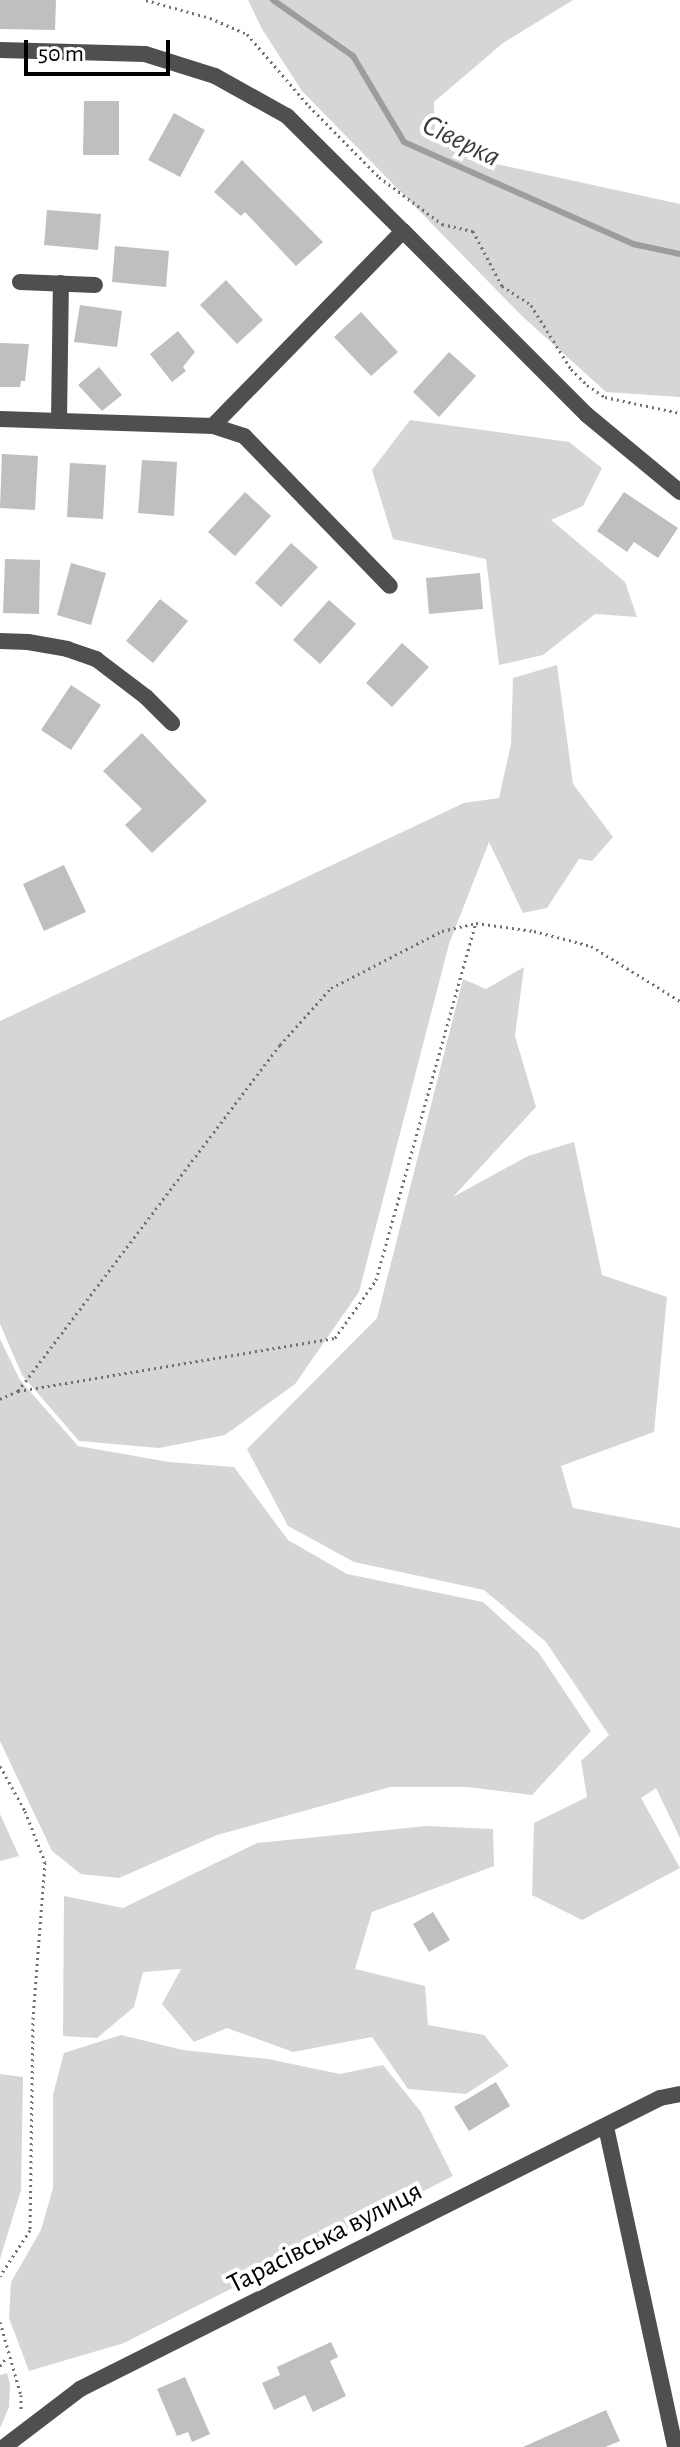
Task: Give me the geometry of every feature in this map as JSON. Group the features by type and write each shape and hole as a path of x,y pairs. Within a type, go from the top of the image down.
{"street":[{"path":"0,50 145,54 215,76 287,116 587,415 680,492"},
{"path":"213,426 403,231"},
{"path":"20,282 95,285"},
{"path":"59,421 61,283"},
{"path":"0,419 213,426 244,436 390,586"},
{"path":"0,641 67,649 96,659 146,697 172,723"},
{"name":"Тарасівська вулиця","path":"11,2442 80,2389 660,2098 680,2094"},
{"path":"606,2127 675,2447"}],"path":[{"path":"146,0 210,18 247,34 379,177 442,224 473,231 502,286 531,305 571,369 587,385 605,397 680,413"},
{"path":"0,1399 18,1391 335,1338 376,1280 476,923"},
{"path":"18,1391 280,1045 331,988 442,931 476,923 534,931 591,946 680,1001"},
{"path":"0,1766 25,1811 45,1862 33,2017 30,2230 0,2276"},
{"path":"0,2322 7,2357 21,2395 11,2442"},
{"path":"0,2366 7,2357"}],"shaded area":[{"path":"248,0 573,0 503,43 434,102 435,135 478,160 680,204 680,397 606,392 522,316 302,91 262,29"},
{"path":"410,420 569,442 602,468 583,506 551,520 625,582 637,617 595,614 543,655 499,665 486,559 393,539 372,470"},
{"path":"557,665 573,784 613,837 592,861 579,859 547,908 523,913 489,842 449,944 359,1292 295,1384 225,1435 159,1448 79,1441 22,1375 0,1324 0,1021 464,803 499,798 511,744 513,678"},
{"path":"524,967 515,1036 536,1107 453,1197 528,1156 574,1142 602,1275 667,1297 654,1432 561,1466 573,1508 680,1528 680,1838 656,1788 641,1798 680,1868 582,1920 532,1895 534,1823 587,1797 581,1761 609,1735 546,1642 484,1590 354,1562 288,1526 247,1449 377,1318 463,979 486,989"},
{"path":"0,1339 20,1380 78,1446 169,1462 234,1467 288,1540 347,1574 483,1602 539,1653 591,1731 532,1795 467,1787 390,1787 217,1835 119,1878 81,1874 52,1851 0,1741"},
{"path":"0,1814 19,1856 0,1861"},
{"path":"427,1826 493,1829 494,1866 372,1912 355,1969 425,1986 428,2025 484,2035 509,2066 466,2094 408,2089 372,2037 293,2052 227,2028 194,2042 162,2004 181,1969 143,1972 134,2007 97,2038 63,2036 64,1896 123,1908 257,1843"},
{"path":"121,2035 183,2050 268,2059 340,2074 383,2065 421,2112 453,2176 124,2343 29,2371 9,2318 11,2282 41,2230 53,2188 53,2095 64,2053"},
{"path":"0,2074 23,2077 21,2190 0,2259"},
{"path":"7,2373 9,2407 0,2428 0,2375"}],"building":[{"path":"0,0 56,0 55,30 0,29"},
{"path":"84,101 119,101 119,155 83,155"},
{"path":"174,113 205,130 180,177 148,160"},
{"path":"242,160 323,242 296,266 245,212 241,216 214,192"},
{"path":"47,210 101,214 98,250 44,245"},
{"path":"115,246 169,251 166,287 112,282"},
{"path":"226,280 263,320 237,344 200,305"},
{"path":"80,305 122,311 117,347 74,342"},
{"path":"361,312 398,352 371,376 334,337"},
{"path":"178,331 195,352 183,367 186,371 172,382 150,354"},
{"path":"0,343 29,344 25,381 21,381 20,387 0,387"},
{"path":"449,352 476,376 439,417 413,392"},
{"path":"99,367 122,395 102,411 78,385"},
{"path":"2,454 38,456 35,510 0,508"},
{"path":"142,460 177,462 174,516 138,513"},
{"path":"70,463 106,465 103,519 67,517"},
{"path":"245,492 271,516 235,556 208,532"},
{"path":"624,492 678,528 658,558 634,542 627,552 597,531"},
{"path":"291,543 318,567 281,607 255,583"},
{"path":"5,559 40,560 39,614 3,613"},
{"path":"71,563 106,573 91,625 57,615"},
{"path":"480,573 483,609 429,614 426,578"},
{"path":"160,599 188,621 153,663 126,641"},
{"path":"329,600 356,624 320,664 293,640"},
{"path":"402,643 429,667 392,707 366,683"},
{"path":"71,685 101,705 71,750 41,730"},
{"path":"142,733 207,801 152,853 125,825 142,809 103,771"},
{"path":"64,865 86,912 44,931 23,884"},
{"path":"433,1912 450,1940 429,1952 413,1924"},
{"path":"496,2082 510,2106 469,2131 454,2107"},
{"path":"331,2342 338,2357 330,2361 346,2396 313,2412 305,2395 274,2410 262,2383 280,2375 277,2367"},
{"path":"185,2377 210,2434 192,2442 188,2432 177,2436 157,2389"},
{"path":"606,2410 620,2441 605,2447 523,2447"}],"waterway":[{"name":"Сіверка","path":"273,0 353,56 404,142 633,244 680,254"}]}
